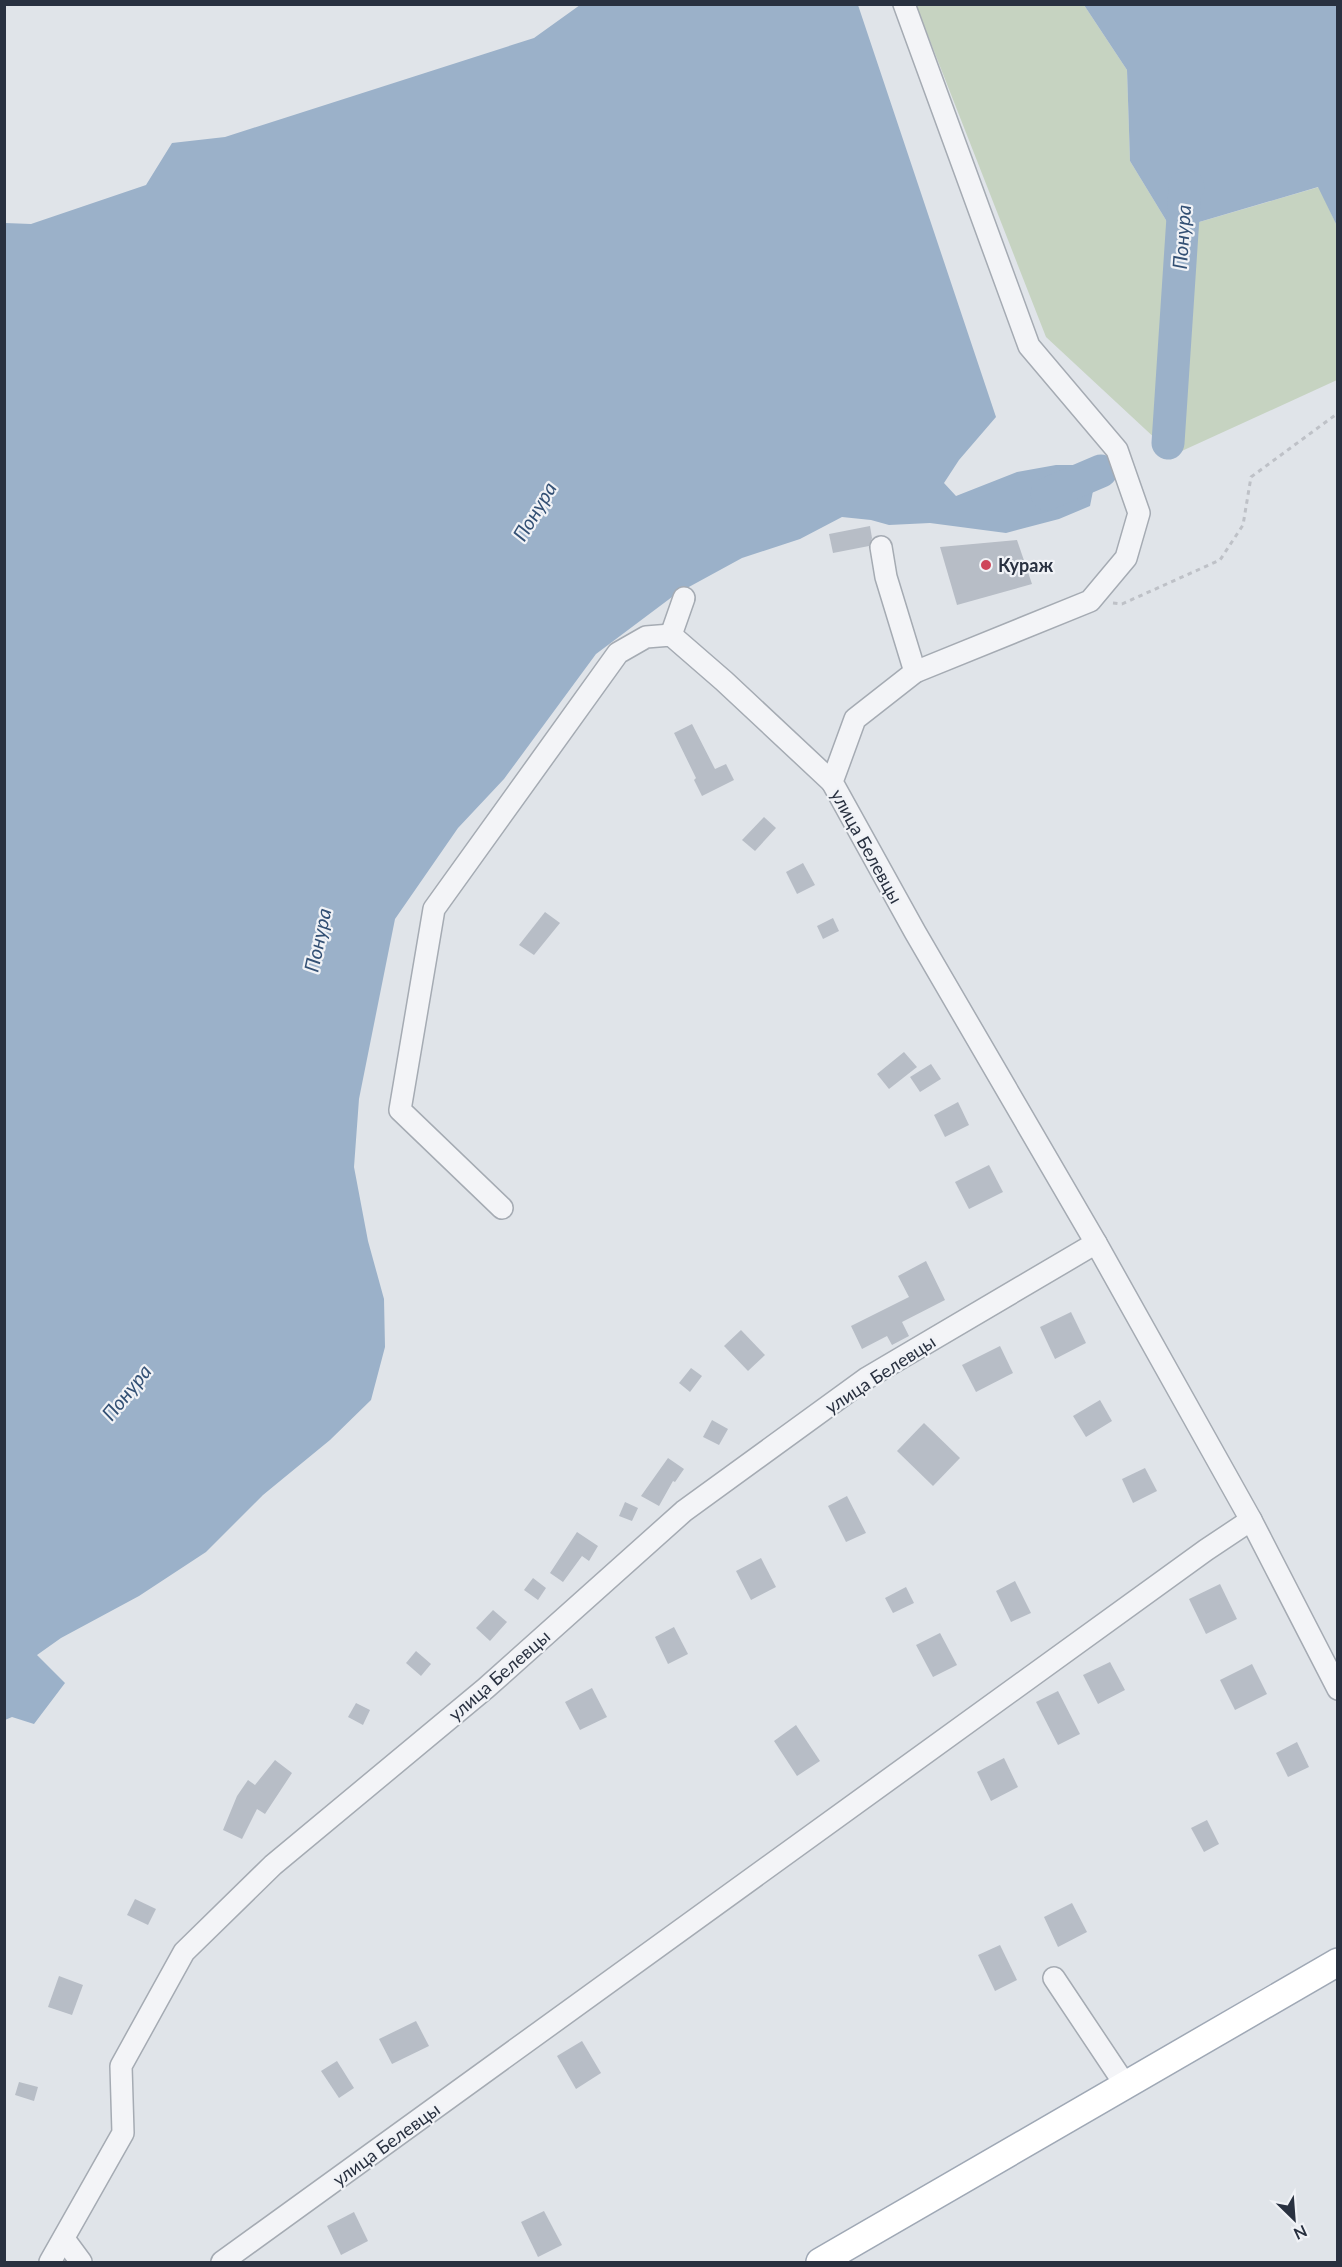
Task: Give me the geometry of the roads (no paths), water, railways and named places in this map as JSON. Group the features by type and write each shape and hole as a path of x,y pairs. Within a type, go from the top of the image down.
{"main road":[{"path":"820,2262 1338,1962"}],"street":[{"name":"улица Белевцы","path":"904,4 1029,346 1117,450 1139,513 1126,558 1090,601 915,672 855,719 832,782 915,932 1096,1243 1251,1520 1338,1689"},
{"path":"881,547 886,577 915,672"},
{"path":"671,635 684,598"},
{"path":"502,1208 400,1110 434,909 618,653 646,637 671,635 832,782"},
{"name":"улица Белевцы","path":"51,2262 123,2133 121,2066 184,1952 232,1904 273,1865 486,1688 684,1511 867,1378 1096,1243"},
{"name":"улица Белевцы","path":"222,2262 1206,1550 1251,1520"},
{"path":"1054,1978 1126,2086"},
{"path":"64,2239 81,2262"}],"water":[{"path":"580,5 858,5 996,417 959,460 944,483 956,496 1017,472 1056,465 1084,465 1094,486 1090,506 1059,519 1006,533 930,523 889,525 871,520 842,517 800,539 742,558 676,594 596,654 504,779 458,828 395,919 359,1099 354,1167 368,1241 384,1299 385,1347 371,1400 330,1440 263,1495 206,1552 139,1596 61,1638 37,1655 65,1683 34,1724 12,1717 5,1720 5,223 31,224 146,185 172,143 225,137 534,38"},
{"path":"1084,5 1337,5 1337,226 1318,187 1172,230 1130,161 1127,70"}],"waterway":[{"name":"Понура","path":"1168,443 1185,187 1188,187"},
{"name":"Понура","path":"1047,494 1101,471"}],"place":[{"name":"Кураж","path":"986,565"}]}
